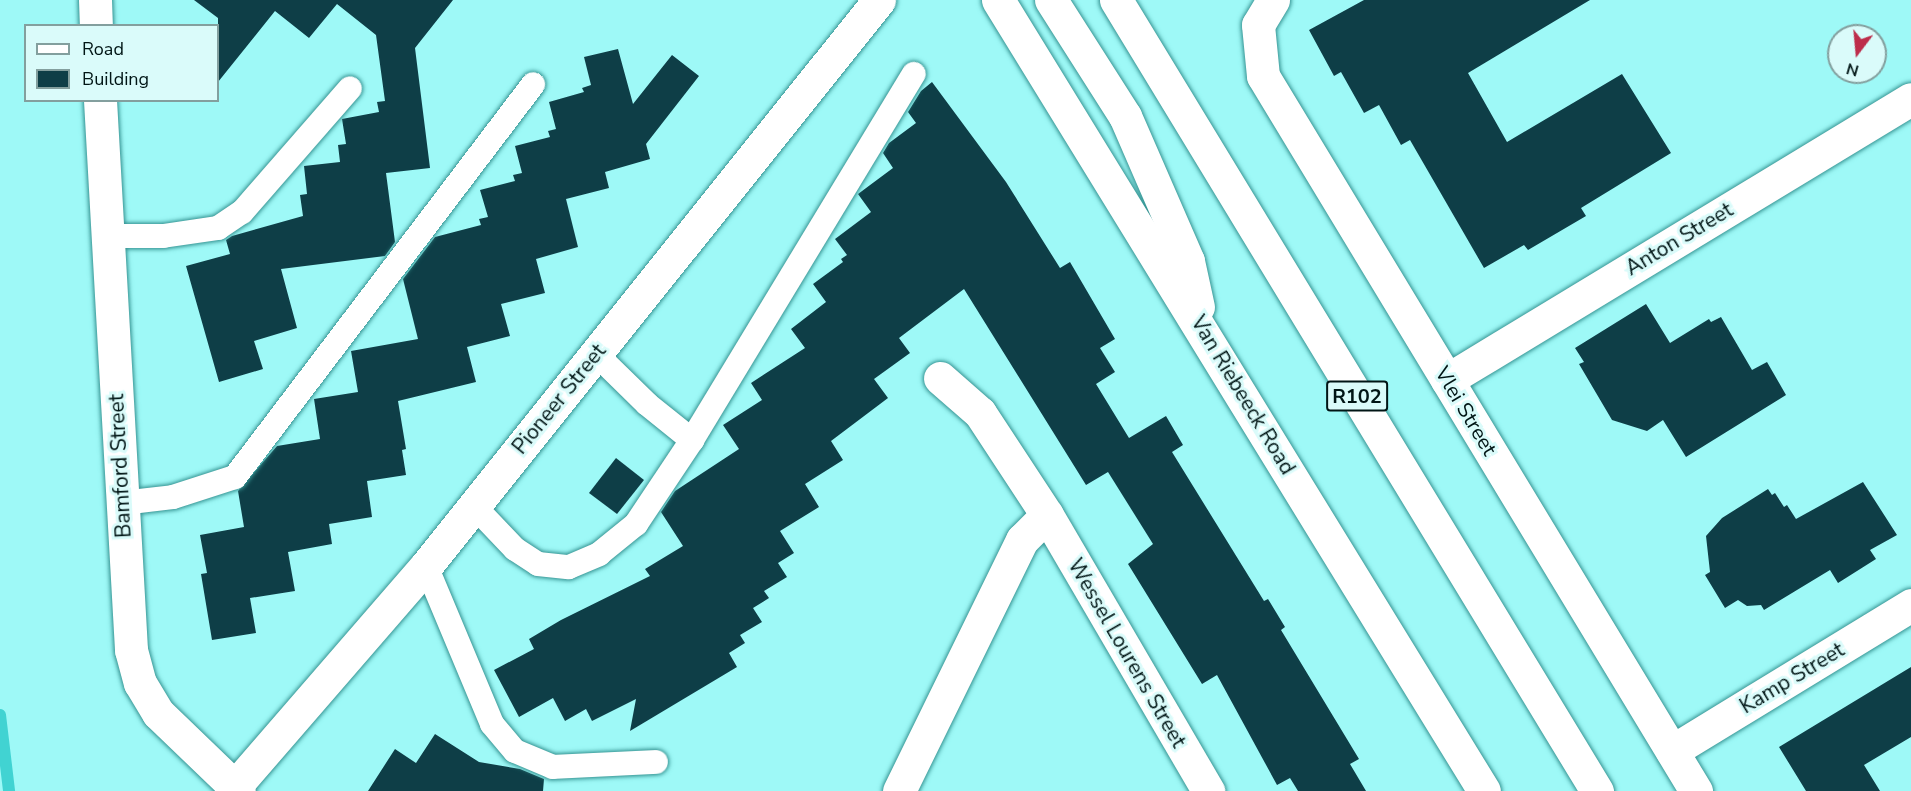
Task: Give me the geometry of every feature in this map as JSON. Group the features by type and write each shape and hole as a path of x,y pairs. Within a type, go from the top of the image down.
{"street":[{"path":"95,0 96,24"},
{"name":"Pioneer Street","path":"235,790 426,566 879,0"},
{"name":"Van Riebeeck Road","path":"998,0 1203,330 1484,791"},
{"path":"1051,0 1125,116 1188,261 1203,330"},
{"name":"R102","path":"1116,0 1598,791"},
{"name":"Vlei Street","path":"1265,12 1263,76 1696,791"},
{"name":"Anton Street","path":"1447,380 1911,99"},
{"name":"Bamford Street","path":"100,102 130,650 140,683 158,713 235,790"},
{"name":"Wessel Lourens Street","path":"940,378 980,413 1047,515 1208,791"},
{"path":"899,791 1022,540 1047,515"},
{"name":"Kamp Street","path":"1672,751 1911,605"}],"lane":[{"path":"474,506 515,549 538,564 569,567 599,554 636,524 692,440 914,74"},
{"path":"122,503 173,497 235,477 533,84"},
{"path":"107,236 163,236 218,228 242,212 350,88"},
{"path":"596,354 647,404 692,440"},
{"path":"426,566 492,724 515,751 533,762 553,767 656,762"}],"building":[{"path":"194,0 453,0 415,48 430,168 386,173 395,242 385,256 281,269 297,328 254,341 263,369 219,382 186,266 230,254 226,240 232,236 303,216 300,195 307,194 304,166 340,162 338,145 346,144 342,119 379,112 377,102 385,101 376,35 337,4 309,38 275,11 219,81 218,18"},
{"path":"1364,0 1590,0 1468,73 1507,142 1622,74 1671,153 1581,208 1586,216 1528,250 1524,245 1484,268 1410,140 1401,145 1379,105 1364,113 1341,72 1334,76 1309,30"},
{"path":"618,49 633,104 672,55 699,76 646,144 650,159 605,172 609,188 566,199 578,247 536,259 545,293 501,304 510,336 467,347 476,382 398,401 406,449 402,450 406,475 367,481 372,517 329,524 332,544 288,552 295,591 250,598 256,633 212,640 201,574 207,573 200,535 244,527 238,491 277,446 320,439 314,399 358,392 351,351 418,339 403,279 435,237 481,225 479,219 488,217 480,190 515,181 513,175 522,173 515,146 550,137 548,131 556,129 549,102 584,92 582,88 591,85 584,57"},
{"path":"932,82 1006,182 1060,268 1070,262 1115,339 1100,348 1115,372 1096,384 1129,438 1166,416 1183,445 1172,452 1264,601 1268,599 1285,627 1281,630 1359,759 1350,764 1366,791 1298,791 1290,778 1277,785 1217,675 1202,684 1128,564 1153,544 1108,472 1086,485 964,289 899,338 910,353 874,379 888,398 831,441 843,460 805,484 819,507 780,531 794,553 778,563 787,577 764,591 769,598 753,608 762,622 740,635 745,643 729,653 737,667 630,731 636,699 592,721 586,709 565,721 553,698 519,717 494,670 534,649 529,639 561,620 650,576 645,569 683,546 661,512 675,491 739,449 723,425 762,400 751,383 805,348 791,329 826,302 813,284 843,262 841,259 847,255 835,239 871,212 858,194 893,168 883,153 889,143 916,123 908,112 921,91"},
{"path":"1646,304 1670,343 1709,319 1711,322 1721,317 1752,370 1767,362 1786,395 1686,457 1663,420 1647,431 1612,420 1579,364 1584,362 1575,348"},
{"path":"616,458 644,480 617,514 589,493"},
{"path":"1863,482 1897,535 1870,550 1876,559 1838,583 1830,570 1764,610 1761,605 1747,606 1738,600 1725,608 1705,575 1710,572 1706,536 1722,518 1768,489 1772,495 1775,493 1784,507 1787,505 1796,519"},
{"path":"1911,667 1911,737 1864,765 1880,791 1806,791 1779,747"},
{"path":"435,734 479,762 520,769 544,779 543,791 368,791 395,749 416,763"}],"waterway":[{"path":"0,715 9,791"}]}
